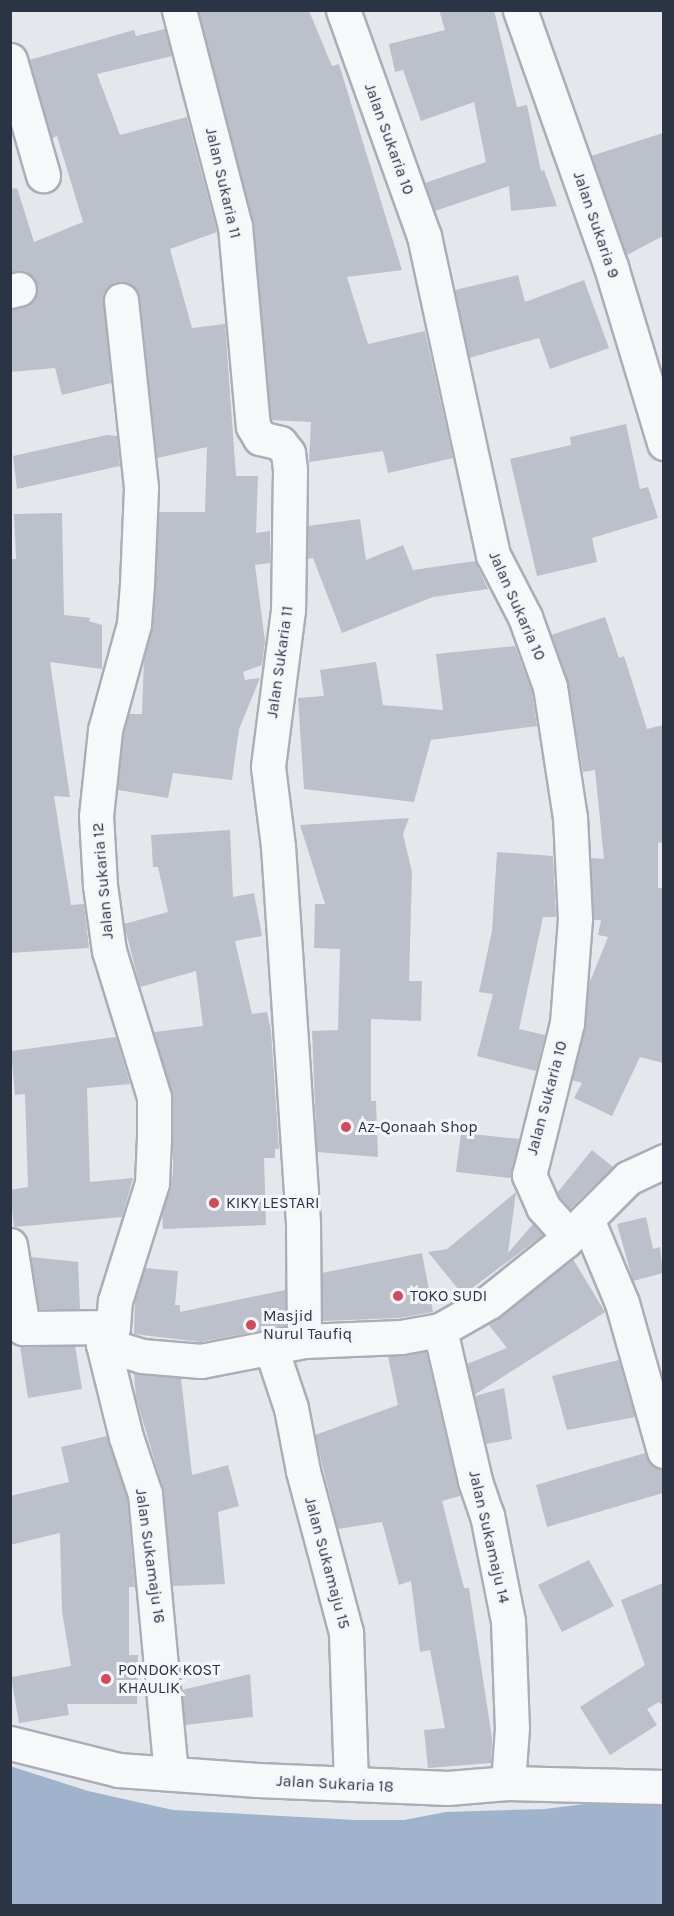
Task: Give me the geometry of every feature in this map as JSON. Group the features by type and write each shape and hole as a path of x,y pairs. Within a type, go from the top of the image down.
{"street":[{"name":"Jalan Sukaria 11","path":"179,10 235,226 253,426 266,442 280,443 284,448 290,470 288,610 268,767 278,846 303,1225 304,1341"},
{"name":"Jalan Sukaria 10","path":"343,10 424,236 493,555 525,617 550,687 570,817 575,919 567,1023 529,1174 543,1207 579,1228 622,1303 663,1451"},
{"name":"Jalan Sukaria 9","path":"520,10 611,267 663,443"},
{"path":"10,60 43,175"},
{"name":"Jalan Sukaria 12","path":"108,1335 115,1301 152,1183 154,1138 154,1097 109,951 100,885 96,816 105,730 134,624 141,487 121,300"},
{"path":"10,1245 23,1328 108,1335 176,1361 201,1361 304,1341 401,1337 440,1330 489,1302 579,1228 628,1178 663,1161"},
{"name":"Jalan Sukamaju 14","path":"440,1330 475,1482 487,1515 508,1621 512,1728 508,1783"},
{"name":"Jalan Sukamaju 16","path":"108,1335 126,1437 145,1494 171,1772"},
{"name":"Jalan Sukamaju 15","path":"271,1348 291,1408 303,1471 346,1633 351,1783"},
{"name":"Jalan Sukaria 18","path":"10,1743 118,1770 448,1788 508,1783 663,1787"}],"water":[{"path":"10,1766 88,1791 173,1810 356,1820 404,1820 446,1812 545,1809 663,1794 663,1905 11,1905"}],"building":[{"path":"198,10 309,11 332,66 339,64 402,270 347,277 368,344 425,331 453,458 388,473 383,451 309,462 311,422 271,420 253,221"},
{"path":"439,10 494,10 517,107 527,105 541,171 544,170 557,206 511,211 509,186 435,211 425,183 486,162 474,102 421,121 403,70 395,72 389,44 445,30"},
{"path":"165,29 172,56 97,74 120,135 187,117 217,232 170,249 192,328 225,324 236,476 258,476 256,533 270,531 270,563 255,565 265,641 262,665 243,672 245,680 260,678 239,729 232,780 173,773 168,798 118,790 123,733 129,714 142,714 144,659 153,625 159,512 205,512 207,447 157,458 140,298 128,283 110,285 104,293 111,383 62,395 55,368 10,372 10,309 31,303 37,286 25,271 10,272 10,189 17,188 34,242 83,222 57,136 52,138 29,60 134,30 136,36"},
{"path":"663,133 663,236 627,255 591,156"},
{"path":"518,275 525,302 584,280 609,348 550,369 539,338 469,358 455,290"},
{"path":"626,424 640,489 648,487 658,518 592,538 597,562 537,576 510,459 571,445 570,437"},
{"path":"107,435 117,436 120,466 17,489 13,456"},
{"path":"62,513 64,615 90,618 89,621 102,625 102,669 50,662 70,797 54,796 71,905 84,904 89,948 10,953 10,559 16,559 14,514"},
{"path":"360,519 366,560 403,545 413,570 475,561 488,589 433,597 342,633 313,558 307,559 308,526"},
{"path":"605,617 619,658 624,656 647,729 663,725 663,842 658,843 658,888 663,888 663,1063 640,1057 612,1116 574,1098 582,1083 572,1080 585,1028 589,984 608,937 598,935 601,920 594,920 591,858 604,859 595,770 583,772 568,684 551,635"},
{"path":"515,646 532,692 537,726 431,740 414,802 304,789 298,698 324,696 320,670 376,662 383,705 443,710 436,654"},
{"path":"409,818 403,834 412,872 409,981 422,981 421,1021 371,1019 371,1101 376,1101 378,1157 317,1152 312,1031 338,1030 340,949 314,948 315,904 325,904 300,825"},
{"path":"230,830 233,897 254,893 262,936 235,941 252,1014 267,1012 271,1031 279,1149 275,1149 275,1158 264,1158 266,1225 163,1229 162,1213 173,1175 173,1097 154,1032 203,1026 196,971 140,987 124,924 168,912 158,867 153,867 151,835"},
{"path":"497,852 553,856 556,917 543,917 519,1029 545,1035 536,1071 477,1056 493,994 479,992 492,931"},
{"path":"116,1037 130,1084 87,1088 90,1182 133,1178 122,1217 14,1227 10,1190 28,1187 25,1094 15,1095 11,1051"},
{"path":"461,1133 519,1139 511,1178 456,1172"},
{"path":"592,1150 613,1167 570,1209 557,1193"},
{"path":"516,1192 508,1253 533,1224 543,1235 463,1295 428,1252 447,1249"},
{"path":"646,1217 653,1249 660,1247 663,1273 633,1281 617,1224"},
{"path":"422,1253 433,1312 399,1318 323,1321 322,1273"},
{"path":"31,1257 78,1262 80,1309 39,1309"},
{"path":"573,1259 605,1312 474,1395 467,1364 507,1348 488,1324"},
{"path":"145,1268 178,1271 175,1305 180,1305 180,1312 285,1290 285,1326 200,1342 134,1334 135,1301"},
{"path":"20,1346 75,1346 82,1389 28,1398"},
{"path":"426,1352 460,1496 442,1501 464,1588 469,1588 492,1738 491,1763 428,1768 424,1730 445,1728 430,1650 420,1652 411,1581 399,1585 382,1522 338,1529 315,1435 398,1405 388,1356"},
{"path":"619,1360 635,1417 567,1430 552,1376"},
{"path":"134,1373 181,1378 192,1475 228,1465 239,1506 218,1512 225,1584 172,1586 164,1492 136,1398"},
{"path":"504,1388 512,1439 486,1444 475,1396"},
{"path":"107,1436 127,1498 135,1587 129,1587 129,1655 138,1655 137,1704 67,1704 69,1715 19,1723 11,1677 71,1666 62,1611 60,1533 10,1545 10,1496 69,1482 61,1447"},
{"path":"645,1453 651,1465 663,1469 663,1493 547,1527 536,1485"},
{"path":"589,1560 614,1606 562,1632 538,1585"},
{"path":"663,1583 663,1706 659,1702 647,1709 657,1725 610,1755 580,1707 645,1665 621,1600"},
{"path":"250,1674 253,1717 185,1725 182,1690"}],"place":[{"name":"Az-Qonaah Shop","path":"346,1127"},
{"name":"KIKY LESTARI","path":"214,1203"},
{"name":"TOKO SUDI","path":"398,1296"},
{"name":"Masjid Nurul Taufiq","path":"251,1325"},
{"name":"PONDOK KOST KHAULIK","path":"106,1679"}]}
